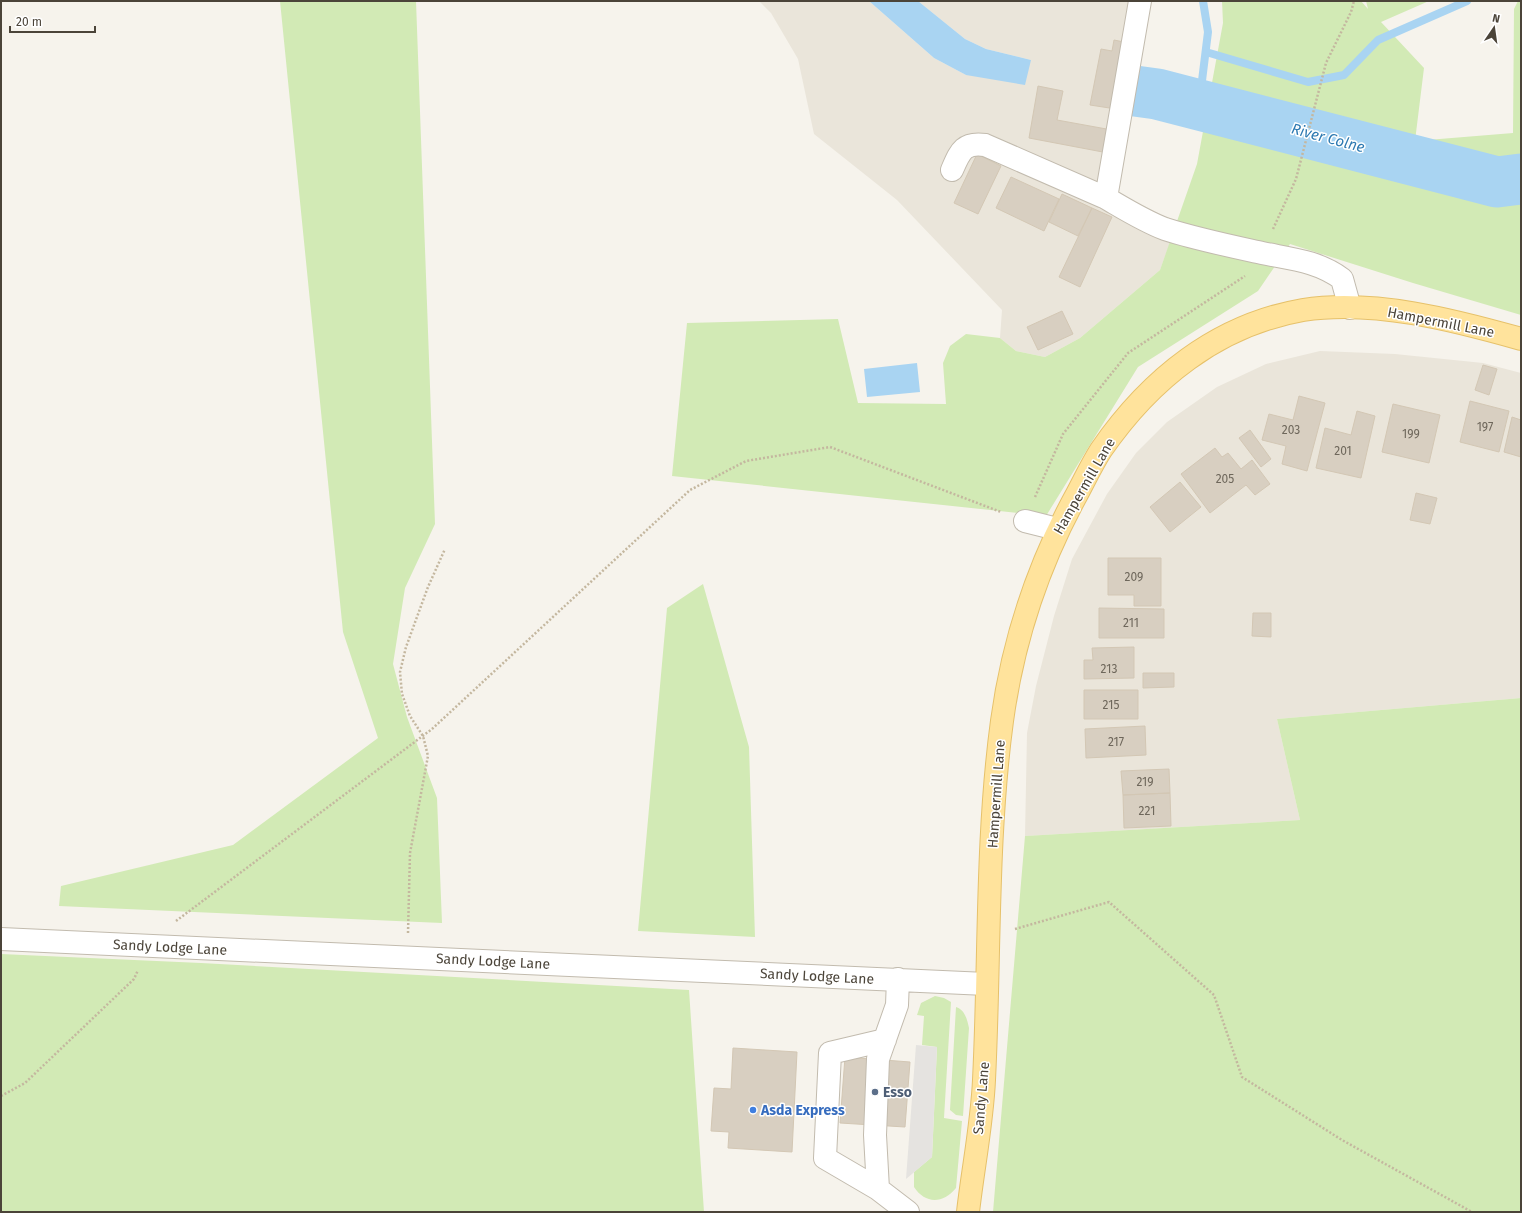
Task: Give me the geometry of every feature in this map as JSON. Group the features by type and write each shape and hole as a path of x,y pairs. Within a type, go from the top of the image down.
{"main road":[{"name":"Hampermill Lane","path":"986,984 993,821 1002,720 1018,638 1035,581 1058,529 1100,451 1133,408 1162,378 1202,348 1234,332 1274,316 1307,310 1350,308 1390,310 1426,316 1521,339"},
{"name":"Sandy Lane","path":"968,1212 984,1083 986,984"}],"street":[{"path":"1106,198 1140,1"},
{"path":"952,170 959,154 965,147 976,144 985,145 1106,198 1141,218 1165,229 1262,253 1314,263 1329,269 1342,279 1350,308"},
{"path":"1025,521 1058,529"},
{"name":"Sandy Lodge Lane","path":"1,939 986,984"},
{"path":"878,1189 875,1128 878,1060 897,1005 898,979"},
{"path":"885,1040 830,1053 825,1158 878,1189 908,1212"}],"path":[{"path":"1262,253 1296,179 1326,63 1351,12 1354,1"},
{"path":"175,922 423,736 690,490 746,461 830,447 1025,521"},
{"path":"408,958 410,854 428,756 423,736 410,716 402,694 400,672 409,640 428,587 445,549"},
{"path":"1012,929 1109,902 1214,995 1242,1077 1342,1140 1472,1212"},
{"path":"1,1096 25,1083 134,979 150,946"}],"shaded area":[{"path":"759,1 869,1 934,58 966,75 1031,60 986,49 965,39 918,1 1139,1 1110,156 1098,208 1171,240 1160,270 1080,338 1045,357 1016,351 1000,338 1002,310 897,200 814,134 798,59 771,13"},
{"path":"1320,351 1395,354 1483,363 1521,373 1521,698 1277,719 1300,820 1025,836 1027,733 1036,686 1054,616 1072,559 1107,494 1136,453 1167,422 1217,387 1266,364"},
{"path":"916,1045 937,1047 932,1157 906,1179"}],"green space":[{"path":"280,1 416,1 435,524 405,588 393,664 407,717 437,798 442,923 59,906 61,886 233,845 378,738 343,632"},
{"path":"1222,1 1361,1 1368,9 1366,1 1429,1 1381,22 1424,68 1415,141 1513,133 1514,9 1518,1 1521,1 1521,315 1290,244 1258,291 1138,367 1046,516 672,476 687,323 838,319 858,403 946,404 943,363 950,346 966,334 1000,338 1016,351 1045,357 1080,338 1160,270 1197,164 1223,23"},
{"path":"703,584 749,747 755,937 638,931 667,608"},
{"path":"1521,698 1521,1212 993,1212 1025,836 1300,820 1277,719"},
{"path":"1,954 201,963 689,990 704,1212 1,1212"},
{"path":"935,996 944,998 951,1002 944,1118 962,1121 956,1188 946,1197 934,1200 923,1197 918,1193 914,1187 914,1172 932,1157 937,1047 922,1045 924,1016 917,1015 921,1003"},
{"path":"956,1007 964,1013 969,1028 963,1116 956,1115 950,1110"}],"water":[{"path":"869,1 918,1 965,39 986,49 1031,60 1025,85 966,75 934,58"},
{"path":"917,363 920,392 867,397 864,369"}],"building":[{"path":"1114,40 1129,43 1116,109 1090,105 1101,49 1112,51"},
{"path":"1038,86 1063,91 1057,120 1112,130 1108,153 1029,138"},
{"path":"977,154 1001,166 978,214 954,203"},
{"path":"1011,177 1059,199 1044,231 996,208"},
{"path":"1062,194 1092,208 1078,236 1049,222"},
{"path":"1092,208 1112,217 1080,287 1059,277"},
{"path":"1062,311 1073,334 1038,350 1027,327"},
{"path":"1483,365 1497,369 1489,395 1475,390"},
{"path":"1299,396 1325,403 1307,471 1282,464 1286,446 1262,440 1269,414 1293,420"},
{"path":"1470,401 1509,411 1499,452 1460,442"},
{"path":"1393,404 1440,415 1429,463 1382,452"},
{"path":"1357,411 1375,416 1361,478 1316,468 1325,428 1351,435"},
{"path":"1512,417 1521,420 1521,457 1504,452"},
{"path":"1250,430 1271,459 1261,467 1239,438"},
{"path":"1215,448 1222,457 1228,453 1241,469 1252,460 1270,484 1255,495 1246,485 1210,513 1181,474"},
{"path":"1180,482 1201,507 1170,532 1150,507"},
{"path":"1416,493 1437,498 1430,524 1410,520"},
{"path":"1108,558 1161,558 1161,606 1134,606 1134,595 1108,595"},
{"path":"1099,608 1164,609 1164,638 1099,638"},
{"path":"1253,613 1271,613 1271,637 1252,636"},
{"path":"1134,647 1134,678 1084,679 1084,660 1093,660 1092,648"},
{"path":"1143,673 1174,673 1174,687 1143,688"},
{"path":"1084,690 1138,690 1138,719 1084,719"},
{"path":"1145,726 1146,755 1086,758 1085,729"},
{"path":"1169,769 1170,793 1123,795 1121,771"},
{"path":"1170,793 1171,826 1124,828 1123,795"},
{"name":"Asda Express","path":"733,1048 797,1052 792,1152 728,1148 729,1132 711,1131 714,1088 731,1089"},
{"name":"Esso","path":"845,1057 910,1062 905,1127 840,1123"}],"waterway":[{"path":"1199,105 1208,32 1203,1"},
{"path":"1206,52 1308,82 1344,75 1378,40 1467,1"},
{"name":"River Colne","path":"1135,91 1157,94 1497,182 1521,179"}],"place":[{"name":"Esso","path":"875,1092"},
{"name":"Asda Express","path":"753,1110"}]}
